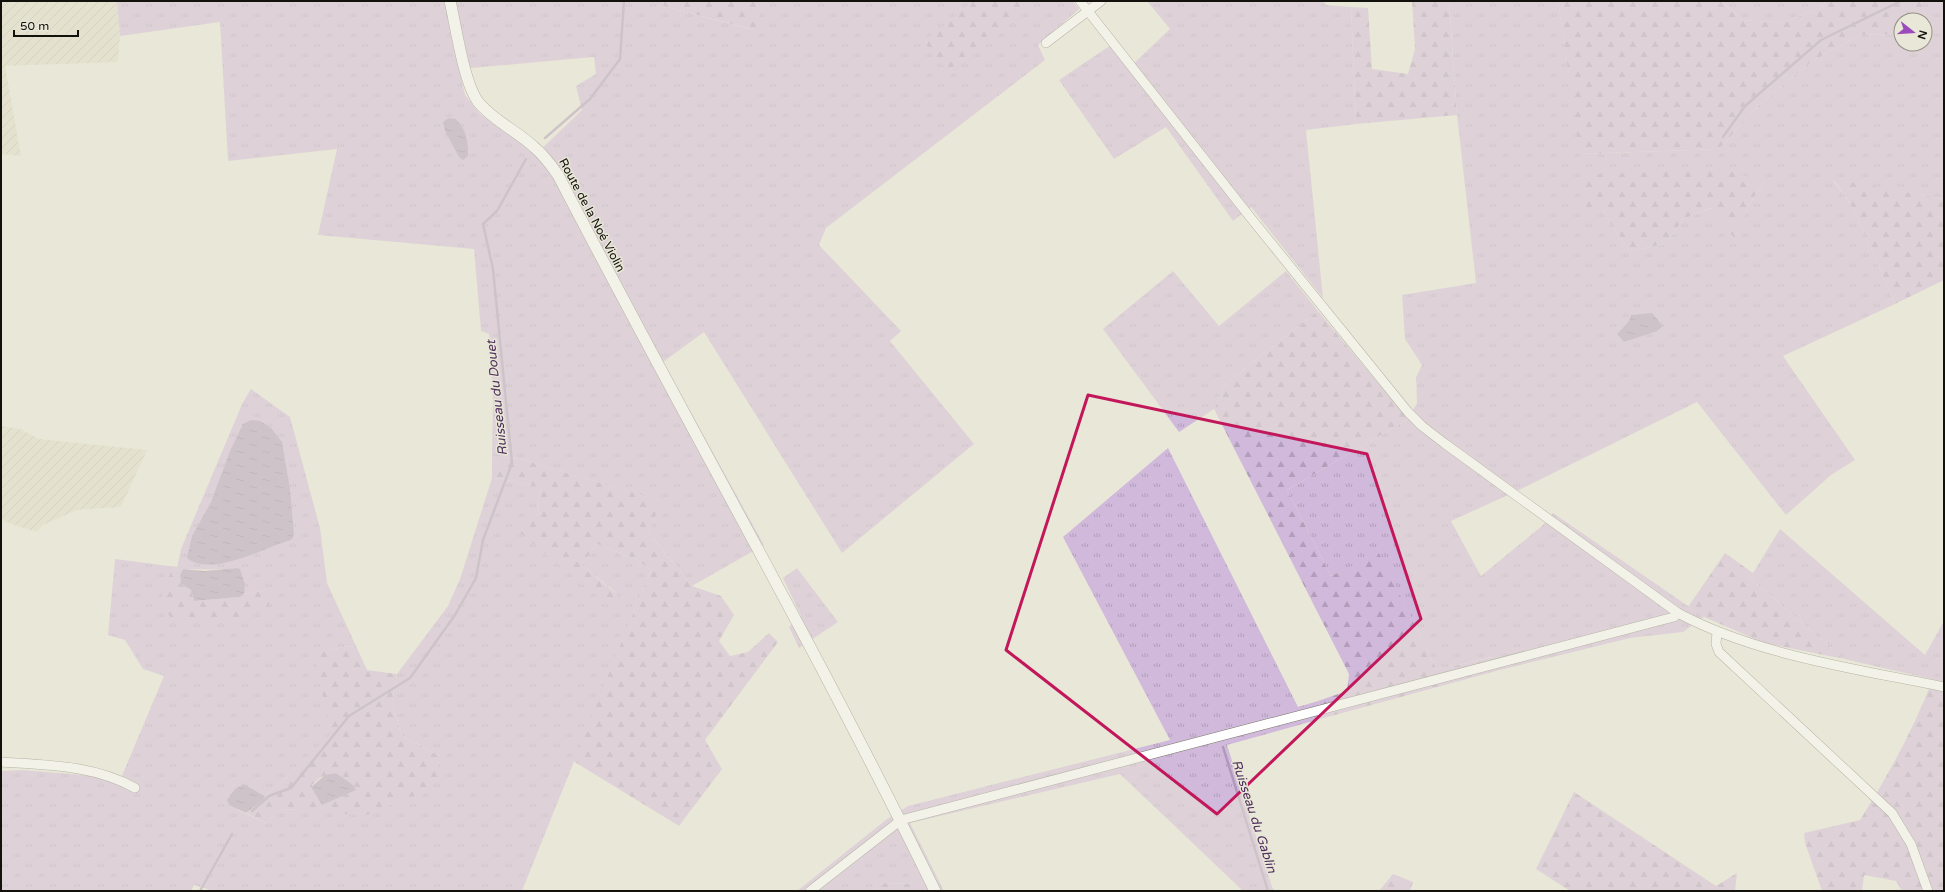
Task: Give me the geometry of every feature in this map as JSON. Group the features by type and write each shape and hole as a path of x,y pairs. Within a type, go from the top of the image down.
{"street":[{"name":"Route de la Noé Violin","path":"450,1 471,90 479,103 491,115 534,146 548,160 558,175 901,820 935,891"},
{"path":"1080,1 1255,223 1408,412 1422,426 1678,613 1717,632 1791,654 1944,687"},
{"path":"1046,43 1101,1"},
{"path":"810,891 901,820 1666,619 1678,613"},
{"path":"1717,632 1716,644 1719,652 1892,813 1911,844 1928,891"},
{"path":"1,762 84,769 106,774 135,788"}],"highlighted area":[{"path":"1088,395 1367,454 1421,619 1217,814 1006,650"}],"shaded area":[{"path":"1,1 117,1 120,36 118,62 5,66 21,156 1,154"},
{"path":"1,426 20,429 39,439 147,450 121,507 77,510 43,525 37,532 11,524 1,519"}],"green space":[{"path":"117,1 664,1 663,6 754,30 764,1 1075,1 1074,3 1079,9 1038,45 1045,60 826,228 819,245 901,331 890,341 974,444 842,553 704,332 663,362 764,545 692,586 649,533 660,501 520,459 492,456 493,402 489,334 481,331 474,249 318,235 337,149 228,161 220,22 120,36","holes":["594,57 596,74 576,86 582,110 535,155 512,136 480,114 465,95 459,69"]},
{"path":"664,1 764,1 755,30 663,6"},
{"path":"973,1 1032,1 948,71 924,42"},
{"path":"1147,1 1322,1 1327,5 1351,7 1356,124 1306,130 1323,298 1251,207 1233,221 1166,127 1114,159 1059,80 1111,45 1129,68 1170,29"},
{"path":"1412,1 1449,1 1457,115 1356,124 1351,7 1368,8 1372,69 1408,74 1415,49"},
{"path":"1449,1 1558,1 1581,154 1719,149 1759,105 1811,62 1859,35 1893,34 1893,52 1933,52 1933,12 1924,12 1921,1 1944,1 1944,199 1833,180 1855,211 1895,304 1783,356 1855,460 1831,475 1786,515 1697,402 1519,490 1451,521 1481,576 1542,526 1553,513 1704,617 1683,632 1630,638 1496,671 1491,657 1437,670 1379,554 1331,576 1287,490 1408,419 1417,403 1416,377 1422,365 1405,339 1402,295 1476,283 1457,115","holes":["1764,182 1749,205 1735,238 1712,208 1683,219 1666,244 1629,251 1602,210"]},
{"path":"1558,1 1720,1 1743,20 1783,23 1822,7 1826,1 1921,1 1924,12 1893,12 1893,34 1859,35 1811,62 1759,105 1719,149 1580,154"},
{"path":"1720,1 1826,1 1822,7 1783,23 1743,20"},
{"path":"1723,169 1764,182 1749,205 1735,239 1711,208 1683,219 1666,244 1629,251 1602,210 1585,214 1582,175"},
{"path":"1833,179 1944,199 1944,280 1895,304 1855,211"},
{"path":"1173,271 1219,326 1286,271 1318,311 1225,384 1214,409 1179,432 1103,329"},
{"path":"1318,311 1408,419 1287,490 1331,576 1379,553 1437,670 1492,657 1496,671 1324,718 1318,701 1347,691 1349,674 1214,409 1225,384"},
{"path":"251,389 290,417 320,528 327,583 356,646 313,653 333,732 291,774 265,796 244,784 238,810 266,823 278,810 299,809 440,756 402,736 392,703 397,674 448,606 460,579 492,478 514,481 540,488 538,514 518,530 618,594 582,565 597,544 636,559 651,570 522,891 213,891 194,885 191,891 1,891 1,771 22,770 95,776 106,779 118,785 164,676 143,669 125,640 108,635 115,559 177,567 181,549 243,402","holes":["237,568 244,581 244,594 267,590 173,620 172,570"]},
{"path":"1168,448 1298,707 1318,701 1324,718 1227,745 1272,887 1275,891 1243,891 1120,774 910,823 944,891 929,891 926,884 876,883 874,891 797,891 887,819 908,806 1170,740 1063,537"},
{"path":"492,456 520,459 661,501 649,533 692,586 721,596 734,615 719,641 730,656 748,652 769,633 778,642 705,740 722,769 679,826 573,761 651,570 636,559 597,544 582,565 618,595 612,608 517,530 538,514 540,488 514,481 492,478"},
{"path":"1780,529 1925,655 1944,621 1944,682 1844,659 1750,578"},
{"path":"1725,553 1753,573 1750,578 1844,659 1764,643 1704,617 1688,607"},
{"path":"797,568 838,622 799,648 789,627 801,616 783,578"},
{"path":"183,569 180,575 181,584 191,590 194,601 240,597 244,594 267,590 270,610 214,622 173,620 162,607 164,587 172,570"},
{"path":"356,646 367,670 397,674 392,703 402,736 440,756 438,777 417,795 364,816 299,809 279,810 266,823 246,813 263,800 265,796 291,774 332,732 312,653","holes":["336,773 352,784 354,792 341,796 323,805 312,785 321,777"]},
{"path":"1933,679 1944,682 1944,891 1902,891 1896,881 1864,875 1862,891 1822,891 1805,843 1804,833 1860,820 1900,751 1918,716"},
{"path":"1574,792 1716,886 1737,873 1735,891 1570,891 1536,869"},
{"path":"1393,874 1413,882 1410,891 1379,891"},
{"path":"876,883 926,884 929,891 874,891"}],"water":[{"path":"449,118 456,119 460,123 466,136 468,156 463,160 459,157 445,131 443,122"},
{"path":"1652,313 1663,326 1657,331 1624,342 1617,334 1629,321 1631,315"},
{"path":"251,420 260,421 271,428 282,442 290,489 294,535 291,540 238,559 210,565 197,563 187,558 192,536 211,502 230,451 243,424"},
{"path":"183,569 204,571 240,569 245,584 244,594 240,597 194,601 191,590 181,584 180,575"},
{"path":"336,773 352,784 356,790 322,805 311,787 325,775"},
{"path":"244,784 265,796 263,800 246,813 229,805 227,800 235,789"}],"waterway":[{"name":"Ruisseau du Douet","path":"545,138 590,99 620,59 624,1"},
{"path":"1723,137 1745,106 1821,40 1901,1"},
{"name":"Ruisseau du Douet","path":"252,811 269,796 291,788 349,716 410,678 455,615 476,578 483,540 512,463 493,269 483,224 497,211 526,159"},
{"name":"Ruisseau du Gablin","path":"1223,747 1268,891"},
{"name":"Ruisseau du Douet","path":"200,891 232,834"}]}
